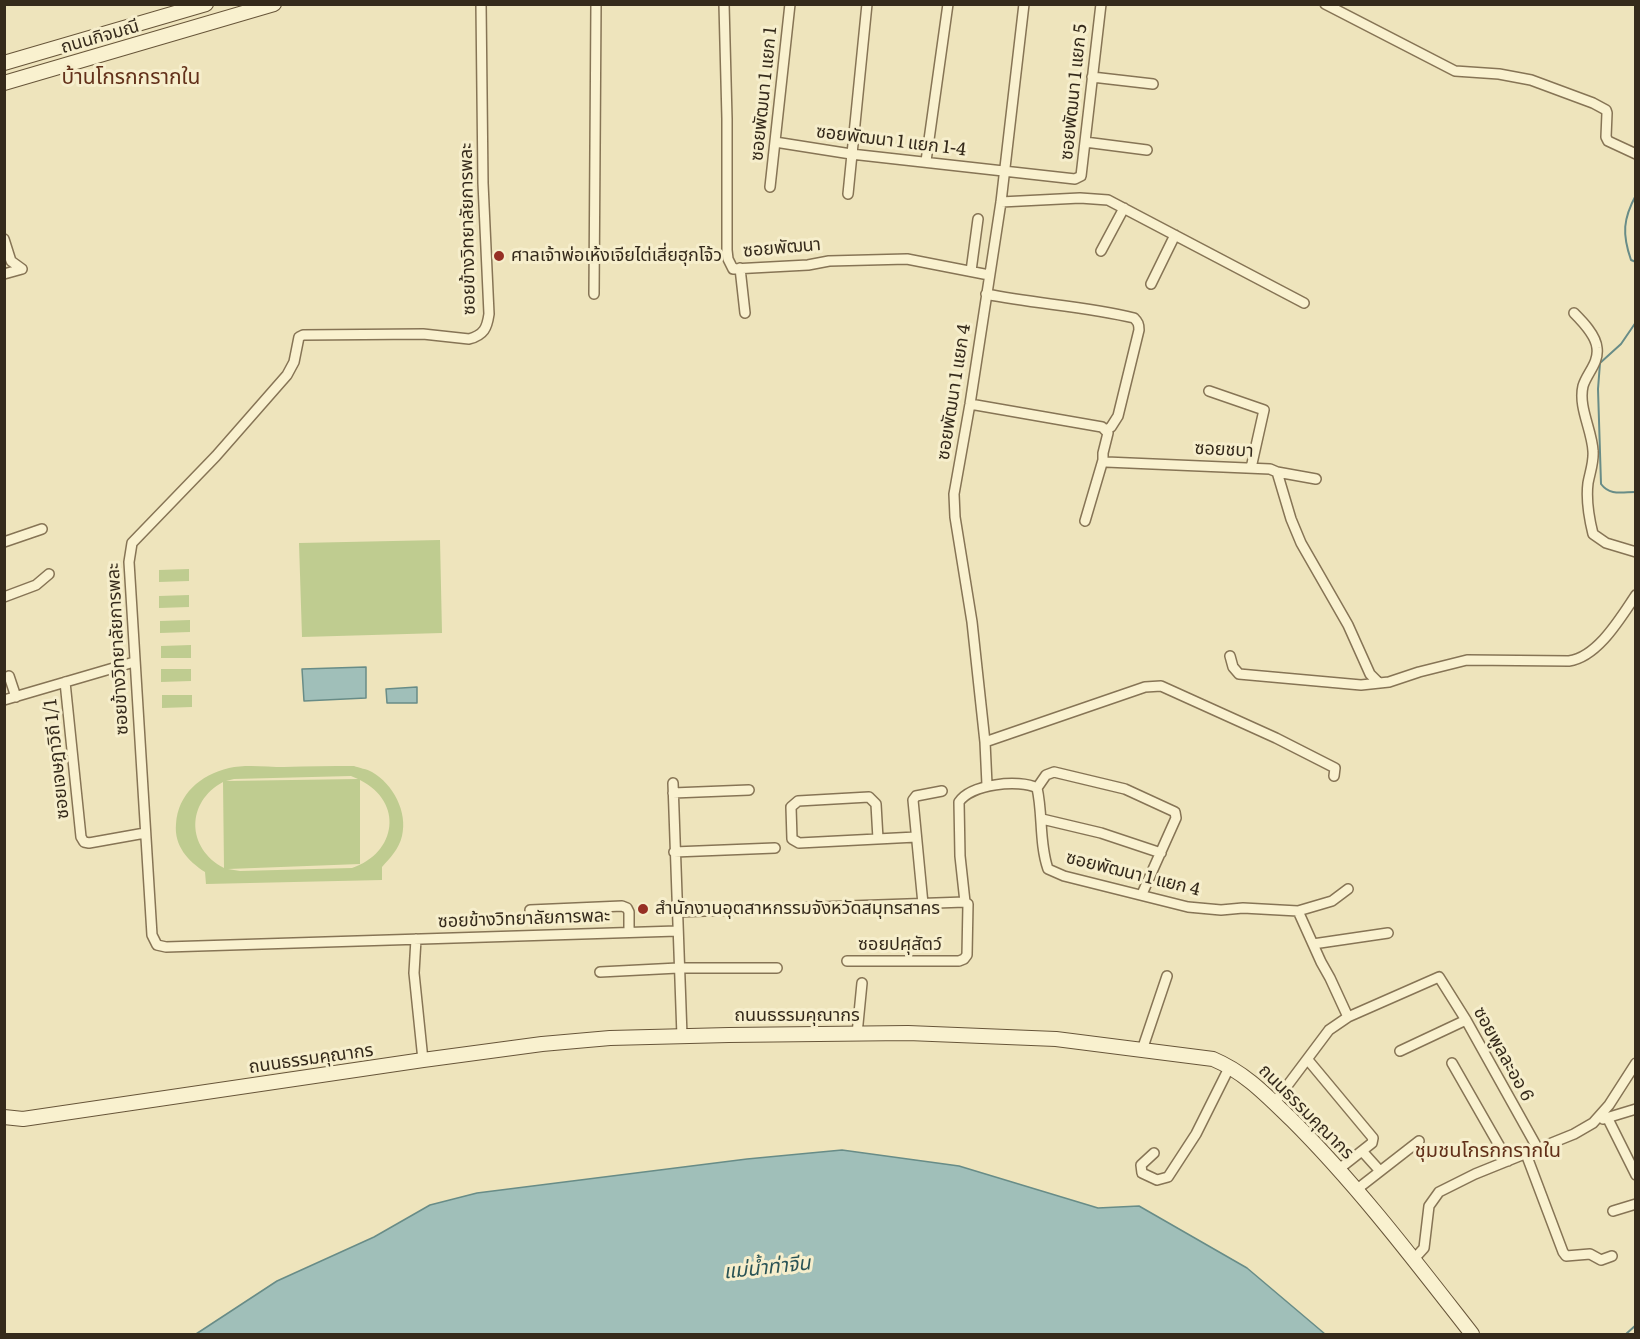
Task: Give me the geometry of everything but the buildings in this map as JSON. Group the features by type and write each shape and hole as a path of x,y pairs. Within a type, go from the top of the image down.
{"street":[{"name":"ถนนกิจมณี","path":"4,63 206,4"},
{"name":"ถนนกิจมณี","path":"4,83 274,4"},
{"name":"ซอยข้างวิทยาลัยการพละ","path":"481,4 483,183 489,314 483,332 470,339 423,334 303,335 299,337 294,362 287,375 216,456 132,543 129,562 134,662 152,935 154,942 161,946 677,931"},
{"path":"594,294 596,4"},
{"name":"ซอยพัฒนา","path":"724,4 728,119 727,250 733,269 808,265 829,261 907,259 989,275"},
{"name":"ซอยพัฒนา 1 แยก 1","path":"770,187 790,4"},
{"path":"848,194 867,4"},
{"path":"926,161 948,4"},
{"name":"ซอยพัฒนา 1 แยก 4","path":"987,785 985,742 972,622 954,506 1000,202 1024,4"},
{"name":"ซอยพัฒนา 1 แยก 5","path":"1004,171 1075,178 1082,176 1101,4"},
{"path":"1325,4 1455,71 1498,74 1531,80 1593,103 1606,110 1608,141 1635,154"},
{"path":"1092,77 1153,84"},
{"name":"ซอยพัฒนา 1 แยก 1-4","path":"775,142 851,154 1004,171"},
{"path":"1085,142 1147,150"},
{"path":"1000,202 1094,198 1108,200 1304,303"},
{"path":"1101,251 1124,208"},
{"path":"971,271 978,219"},
{"path":"1151,284 1175,235"},
{"path":"4,239 11,261 22,269 4,274"},
{"path":"740,268 745,313"},
{"path":"986,294 1029,303 1099,311 1137,320 1139,325 1118,417 1106,430"},
{"path":"1574,313 1583,321 1598,347 1594,368 1583,386 1582,404 1589,424 1593,451 1591,475 1588,482 1589,517 1593,534 1606,543 1635,552"},
{"path":"1209,391 1264,410 1251,468"},
{"path":"970,404 1102,427 1106,430 1108,434 1103,453 1104,460 1085,522"},
{"name":"ซอยชบา","path":"1104,460 1111,463 1270,469 1277,472 1301,543 1348,626 1370,674 1378,683"},
{"path":"1277,472 1316,479"},
{"path":"4,542 42,529"},
{"path":"4,597 36,585 49,574"},
{"path":"1230,656 1233,667 1239,674 1361,685 1378,683 1467,660 1574,660 1602,641 1635,595"},
{"path":"4,700 134,662"},
{"path":"9,676 16,697"},
{"name":"ซอยเจษฎาวิถี 1/1","path":"65,682 81,837 84,842 88,843 145,833"},
{"path":"985,742 1144,687 1161,686 1276,738 1335,768 1334,776"},
{"path":"676,912 965,902 960,856 959,802 971,791 987,785 1030,784 1037,788 1046,775 1054,772 1125,789 1175,812 1176,818 1142,894"},
{"path":"673,783 682,1036"},
{"name":"ซอยพัฒนา 1 แยก 4","path":"1037,788 1045,860 1048,869 1064,876 1188,907 1221,910 1244,908 1298,911 1332,901 1348,888"},
{"path":"673,793 749,790"},
{"path":"923,904 913,800 916,796 942,791"},
{"path":"878,839 876,804 868,797 798,801 791,807 794,842 799,843 878,839 916,837"},
{"path":"1042,819 1101,833 1161,853"},
{"path":"674,852 775,848"},
{"name":"ซอยปศุสัตว์","path":"847,961 959,962 967,955 969,909 965,902"},
{"path":"530,910 622,906 629,912 629,932"},
{"path":"1275,1102 1329,1030 1348,1017 1298,911"},
{"path":"1313,944 1388,933"},
{"path":"416,939 414,974 423,1060"},
{"path":"600,972 678,968 777,968"},
{"path":"1142,1050 1167,976"},
{"name":"ซอยพูลละออ 6","path":"1348,1017 1438,977 1466,1020 1538,1149"},
{"path":"857,1034 862,983"},
{"path":"1400,1051 1466,1020"},
{"name":"ถนนธรรมคุณากร","path":"4,1117 23,1119 423,1060 542,1044 610,1038 908,1034 1056,1039 1213,1059 1248,1077 1339,1169 1414,1259 1472,1335"},
{"path":"1308,1060 1373,1138 1372,1143 1339,1169"},
{"path":"1452,1063 1508,1161"},
{"path":"1590,1125 1604,1112 1635,1063"},
{"path":"1154,1153 1141,1165 1142,1173 1157,1180 1168,1178 1196,1134 1230,1066"},
{"path":"1414,1259 1424,1248 1429,1206 1435,1196 1445,1187 1574,1134 1607,1117 1635,1109"},
{"path":"1607,1117 1635,1175"},
{"path":"1356,1190 1419,1141"},
{"path":"1362,1151 1380,1171"},
{"path":"1526,1154 1566,1256 1590,1254 1601,1260 1612,1256"},
{"path":"1613,1211 1635,1204"}],"green space":[{"path":"440,540 442,633 302,637 299,543"},
{"path":"189,569 189,581 159,582 159,570"},
{"path":"189,595 189,607 159,608 159,596"},
{"path":"190,620 190,632 160,633 160,621"},
{"path":"191,645 191,658 161,658 161,646"},
{"path":"161,669 191,669 191,681 161,682"},
{"path":"162,695 192,695 192,707 162,708"},
{"path":"242,766 354,766 380,777 392,791 401,808 403,827 401,841 382,867 382,880 206,884 205,872 188,858 180,846 176,824 181,804 192,787 209,775","holes":["351,776 358,779 226,781 234,779","360,780 374,789 384,801 389,814 386,839 367,861 352,868 240,871 228,869 360,864","223,782 224,868 203,849 197,837 195,825 197,813 202,801"]}],"water":[{"path":"366,667 366,698 304,701 302,669"},
{"path":"417,687 417,703 387,703 386,689"},
{"name":"แม่น้ำท่าจีน","path":"842,1150 959,1166 1098,1208 1139,1206 1247,1268 1325,1334 196,1334 277,1281 374,1237 430,1205 477,1193 747,1159"}],"waterway":[{"path":"1636,195 1628,212 1625,227 1631,260 1636,262"},
{"path":"1636,322 1621,344 1600,363 1598,389 1601,484 1612,492 1636,492"},
{"path":"1626,1334 1636,1325"}],"place":[{"name":"ศาลเจ้าพ่อเห้งเจียไต่เสี่ยฮุกโจ้ว","path":"499,256"},
{"name":"สำนักงานอุตสาหกรรมจังหวัดสมุทรสาคร","path":"643,909"}],"district":[{"name":"บ้านโกรกกรากใน","path":"131,78"},
{"name":"ชุมชนโกรกกรากใน","path":"1488,1151"}]}
